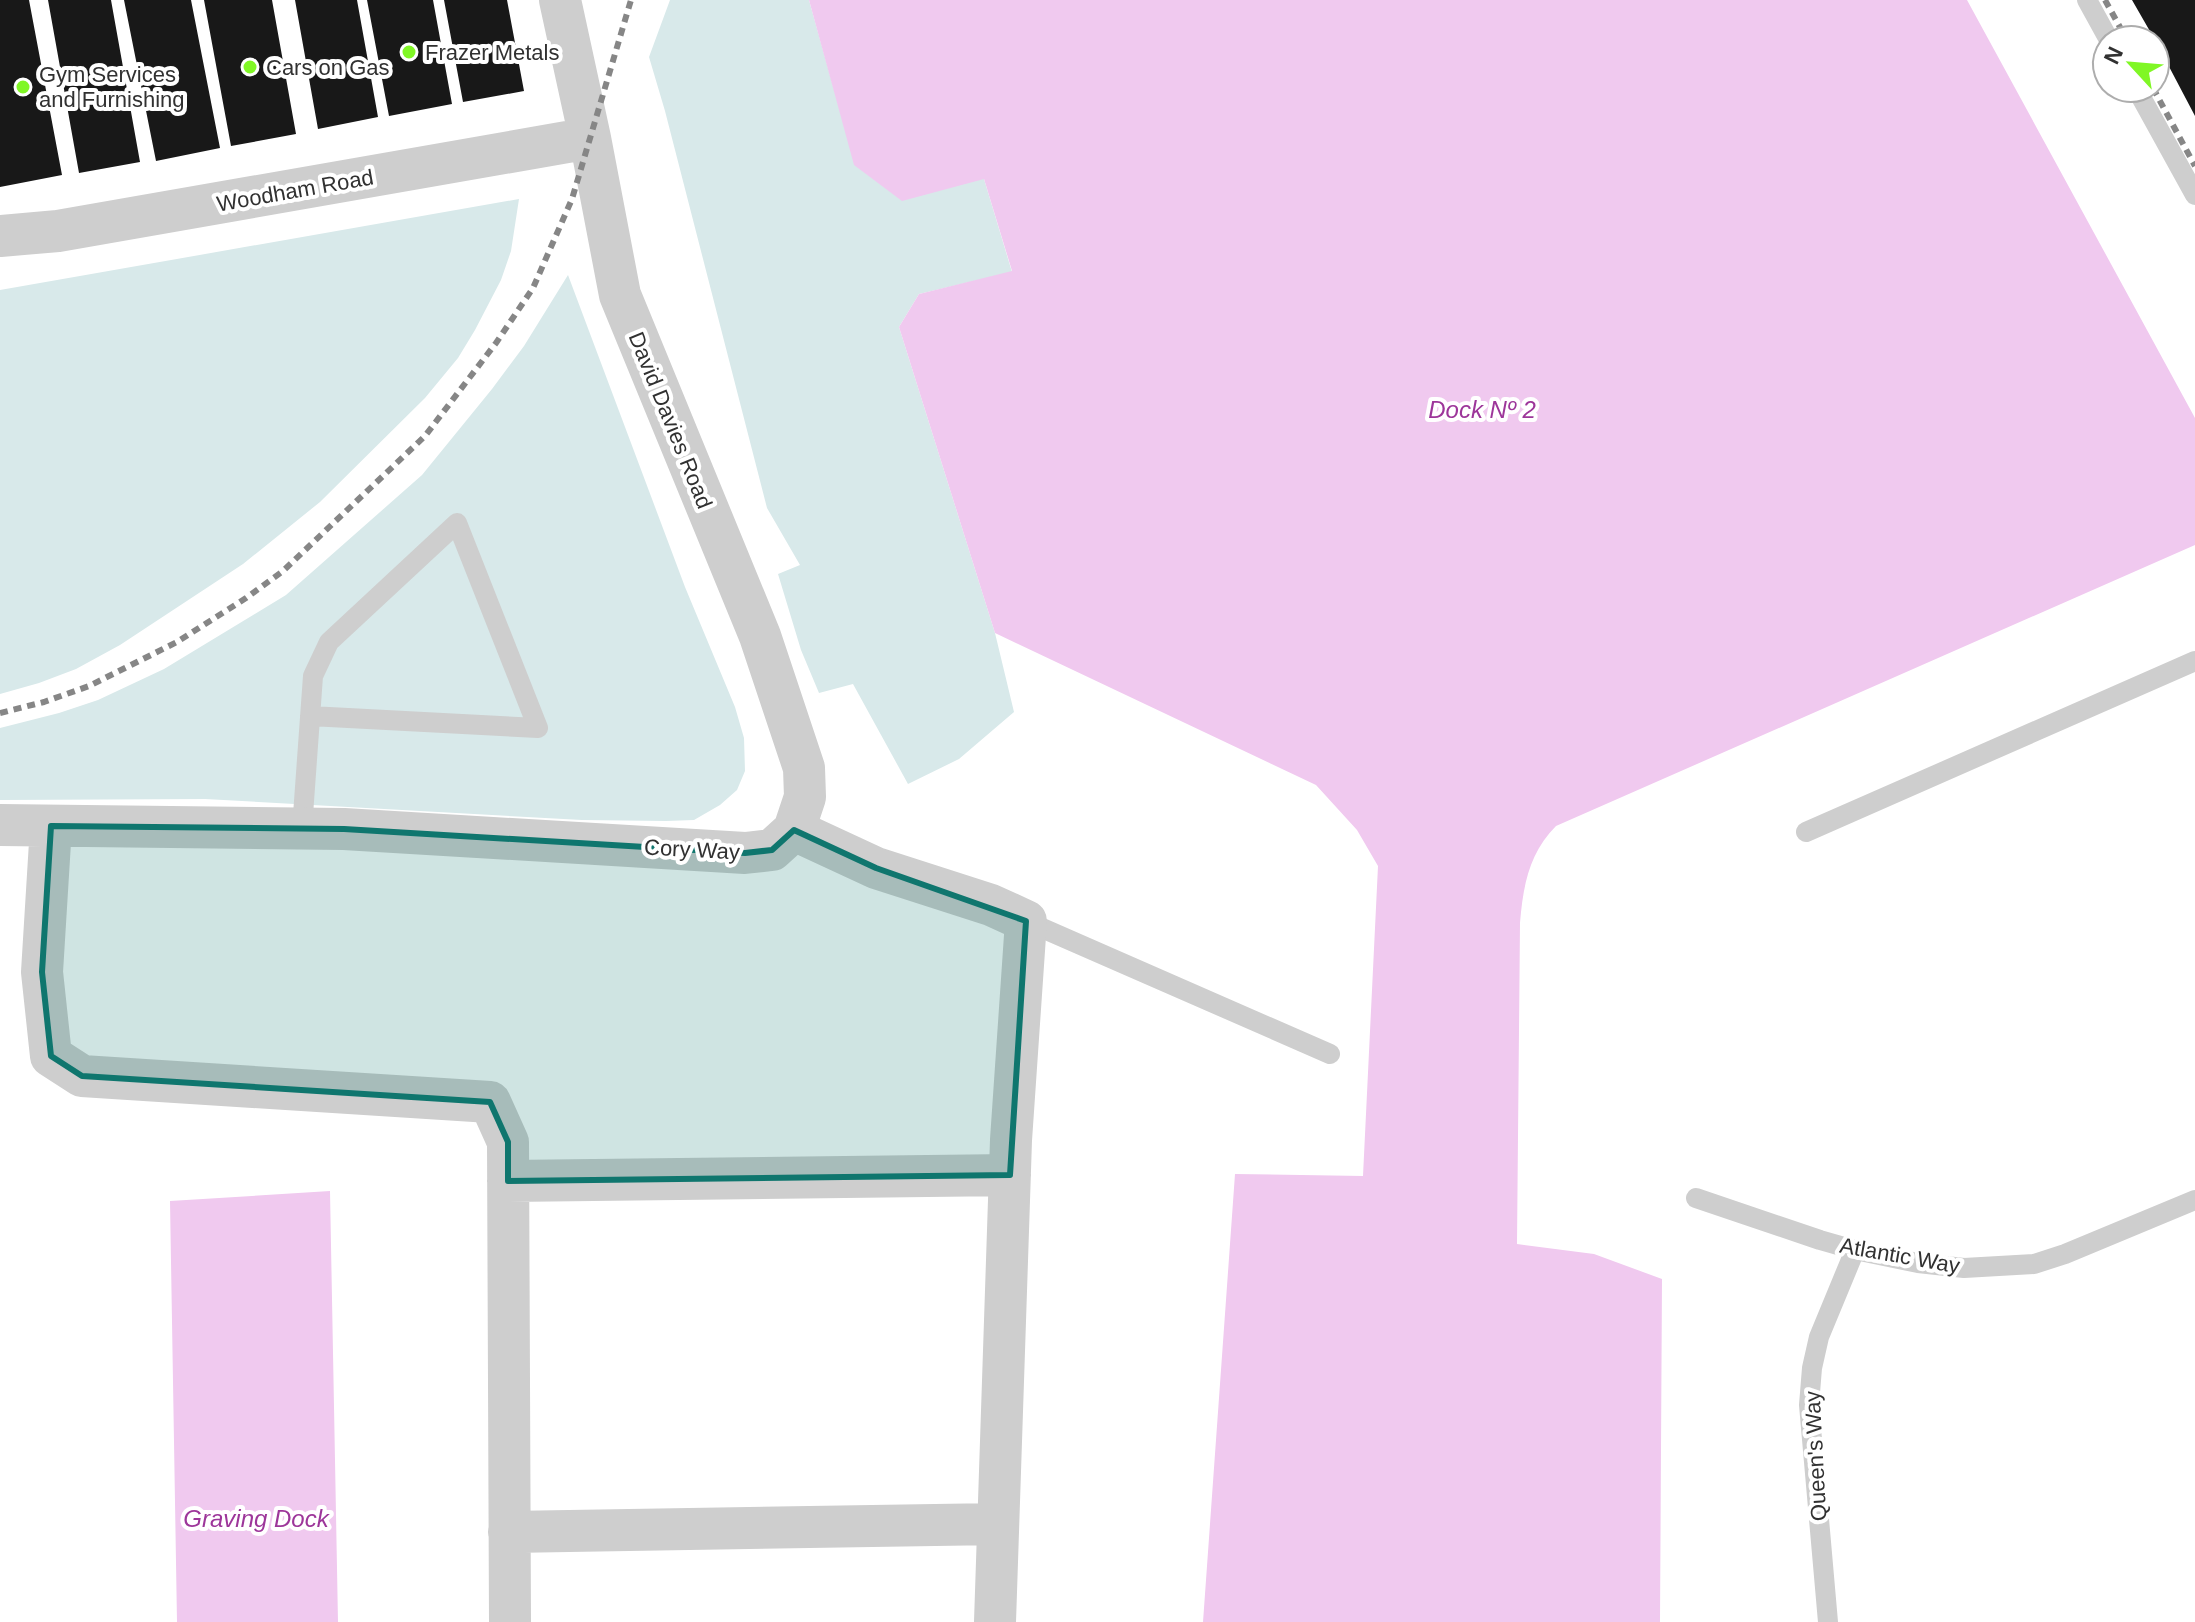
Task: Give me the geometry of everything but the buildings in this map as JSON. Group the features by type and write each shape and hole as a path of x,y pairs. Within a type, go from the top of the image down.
{"street":[{"name":"David Davies Road","path":"560,0 620,295 760,636 804,768 805,797 794,830"},
{"name":"Woodham Road","path":"0,236 58,231 590,138"},
{"name":"Cory Way","path":"0,825 359,830 745,853 772,850 794,830"},
{"path":"51,826 42,972 51,1056 82,1076 490,1102 508,1142 510,1622"},
{"path":"794,830 876,868 991,905 1026,921 1010,1175 995,1622"},
{"path":"508,1181 1010,1175"},
{"path":"509,1532 998,1524"}],"lane":[{"path":"2087,0 2100,24"},
{"path":"2145,104 2195,195"},
{"path":"302,829 310,716 313,676 329,642 457,523 538,728 310,716"},
{"path":"1806,832 2195,661"},
{"path":"1026,921 1330,1054"},
{"name":"Atlantic Way","path":"1696,1198 1855,1250 1918,1263 1964,1268 2034,1264 2195,1200"},
{"name":"Queen's Way","path":"1828,1622 1809,1405 1812,1368 1819,1337 1855,1250"}],"highlighted area":[{"path":"51,826 344,829 745,853 772,850 794,830 876,868 1026,921 1010,1175 508,1181 508,1142 490,1102 82,1076 51,1056 42,972"}],"shaded area":[{"path":"670,0 809,0 855,165 984,179 1012,272 919,294 899,327 995,633 1014,712 959,759 908,784 853,684 819,693 801,650 778,574 800,565 767,508 649,57"},
{"path":"519,199 511,251 501,280 458,358 425,398 320,502 243,564 120,645 76,669 0,694 0,290"},
{"path":"568,275 685,587 735,707 744,738 745,771 737,790 720,805 694,820 666,821 582,820 205,799 0,800 0,728 98,700 164,669 286,595 422,475 524,346"}],"water":[{"name":"Dock Nº 2","path":"809,0 1967,0 2195,418 2195,545 1556,826 1539,847 1526,883 1520,923 1517,1244 1594,1254 1662,1279 1660,1622 1203,1622 1235,1174 1363,1176 1378,866 1357,830 1316,785 995,633 899,327 919,294 1012,271 984,179 902,201 854,165"},
{"name":"Graving Dock","path":"330,1191 338,1622 177,1622 170,1201"}],"railway":[{"path":"0,713 89,686 177,642 246,598 283,571 425,436 496,343 533,288 572,199 631,0"},
{"path":"2105,0 2118,24"},
{"path":"2162,104 2195,166"}],"place":[{"name":"Frazer Metals","path":"409,52"},
{"name":"Cars on Gas","path":"250,67"},
{"name":"Gym Services and Furnishing","path":"23,87"}]}
